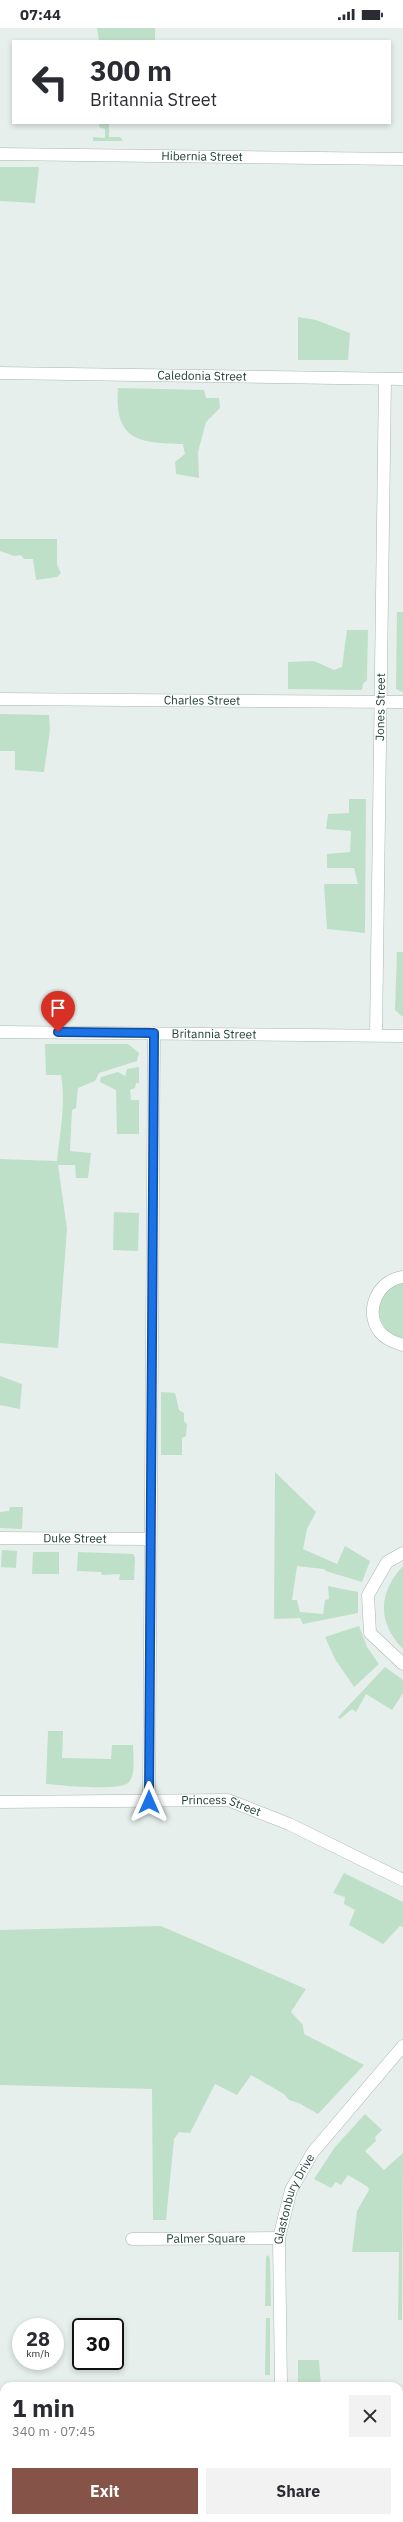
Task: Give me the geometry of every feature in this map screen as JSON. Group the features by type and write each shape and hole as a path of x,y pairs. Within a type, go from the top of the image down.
{"street":[{"name":"Hibernia Street","path":"0,154 403,159"},
{"name":"Caledonia Street","path":"0,373 403,379"},
{"name":"Jones Street","path":"376,1035 386,379"},
{"name":"Charles Street","path":"0,699 403,702"},
{"name":"Britannia Street","path":"0,1032 403,1036"},
{"path":"149,1802 149,1539 154,1033"},
{"path":"403,1277 389,1281 380,1289 373,1305 373,1316 379,1331 388,1340 403,1345"},
{"name":"Duke Street","path":"0,1538 149,1539"},
{"path":"403,1553 387,1562 368,1595 370,1633 403,1664"},
{"name":"Princess Street","path":"0,1802 149,1802 228,1800 289,1824 403,1880"},
{"name":"Glastonbury Drive","path":"281,2382 279,2238 291,2190 313,2152 403,2046"},
{"name":"Palmer Square","path":"132,2239 279,2238"}],"green space":[{"path":"97,28 155,28 155,40 99,40"},
{"path":"99,124 109,124 109,137 120,137 123,141 93,141 93,137 105,138 105,129 99,127"},
{"path":"0,167 39,167 35,203 0,201"},
{"path":"298,317 316,320 350,333 348,360 298,360"},
{"path":"118,388 204,390 206,398 219,398 220,408 206,422 198,452 199,478 176,474 175,462 185,454 183,444 142,440 132,436 125,429 120,419"},
{"path":"0,539 57,539 57,565 61,573 57,577 36,580 33,559 24,559 21,555 14,556 0,551"},
{"path":"397,612 403,612 403,692 396,689"},
{"path":"347,630 368,630 367,680 363,684 362,690 288,689 288,662 314,661 334,670 342,667"},
{"path":"0,714 49,715 50,730 44,772 15,770 15,751 0,751"},
{"path":"349,799 366,799 365,933 327,929 324,884 358,884 354,868 327,868 327,854 350,852 351,831 326,829 328,814 349,813"},
{"path":"397,952 403,952 403,1017 395,1010"},
{"path":"45,1044 128,1044 139,1053 137,1061 99,1073 95,1081 78,1088 76,1108 72,1110 70,1151 91,1153 88,1178 76,1178 75,1165 58,1165 67,1229 58,1348 0,1343 0,1159 57,1161 62,1118 63,1096 61,1075 46,1075"},
{"path":"139,1067 139,1083 136,1083 135,1088 130,1090 131,1100 139,1100 139,1134 117,1134 116,1090 100,1082 101,1077 118,1072 125,1076 127,1069"},
{"path":"114,1212 139,1213 138,1251 113,1250"},
{"path":"403,1282 403,1339 392,1335 385,1328 380,1320 379,1310 380,1301 385,1293 392,1286"},
{"path":"0,1376 22,1384 20,1409 0,1405"},
{"path":"161,1392 175,1393 179,1410 184,1413 184,1421 187,1424 186,1436 182,1438 182,1455 161,1455"},
{"path":"275,1472 316,1512 307,1529 303,1549 337,1564 345,1546 370,1561 362,1582 326,1571 324,1569 297,1566 292,1600 297,1600 300,1612 323,1614 325,1600 329,1599 328,1586 358,1592 358,1613 303,1624 300,1618 274,1619"},
{"path":"10,1507 23,1507 22,1529 0,1528 0,1512 9,1511"},
{"path":"2,1550 17,1551 16,1568 1,1567"},
{"path":"33,1552 59,1552 59,1574 32,1574"},
{"path":"78,1552 133,1554 135,1557 134,1580 119,1580 120,1574 102,1575 101,1572 77,1571"},
{"path":"403,1566 403,1649 389,1628 385,1618 384,1608 385,1597 389,1587"},
{"path":"359,1626 367,1647 379,1664 354,1687 335,1659 325,1637"},
{"path":"385,1667 403,1680 403,1693 392,1710 366,1694 356,1712 352,1709 340,1719 338,1717"},
{"path":"48,1731 63,1731 62,1758 111,1759 112,1745 133,1745 134,1764 131,1779 124,1785 115,1787 46,1784"},
{"path":"344,1873 403,1902 403,1927 400,1926 383,1944 349,1925 355,1910 344,1904 345,1897 333,1893"},
{"path":"161,1926 306,1989 291,2012 303,2025 304,2034 364,2065 318,2114 299,2103 289,2100 284,2094 251,2075 237,2095 215,2084 190,2133 179,2132 174,2139 166,2220 153,2220 152,2089 0,2085 0,1930"},
{"path":"365,2114 382,2130 375,2137 376,2141 365,2151 384,2170 403,2153 402,2320 398,2320 399,2252 352,2252 357,2211 369,2190 368,2187 348,2175 341,2185 336,2182 331,2188 314,2179 335,2147"},
{"path":"269,2255 271,2306 265,2306 266,2257"},
{"path":"266,2318 270,2318 270,2375 265,2375"},
{"path":"298,2360 319,2360 321,2382 298,2382"}],"route":[{"path":"58,1032 154,1033 149,1520 149,1802"}]}
